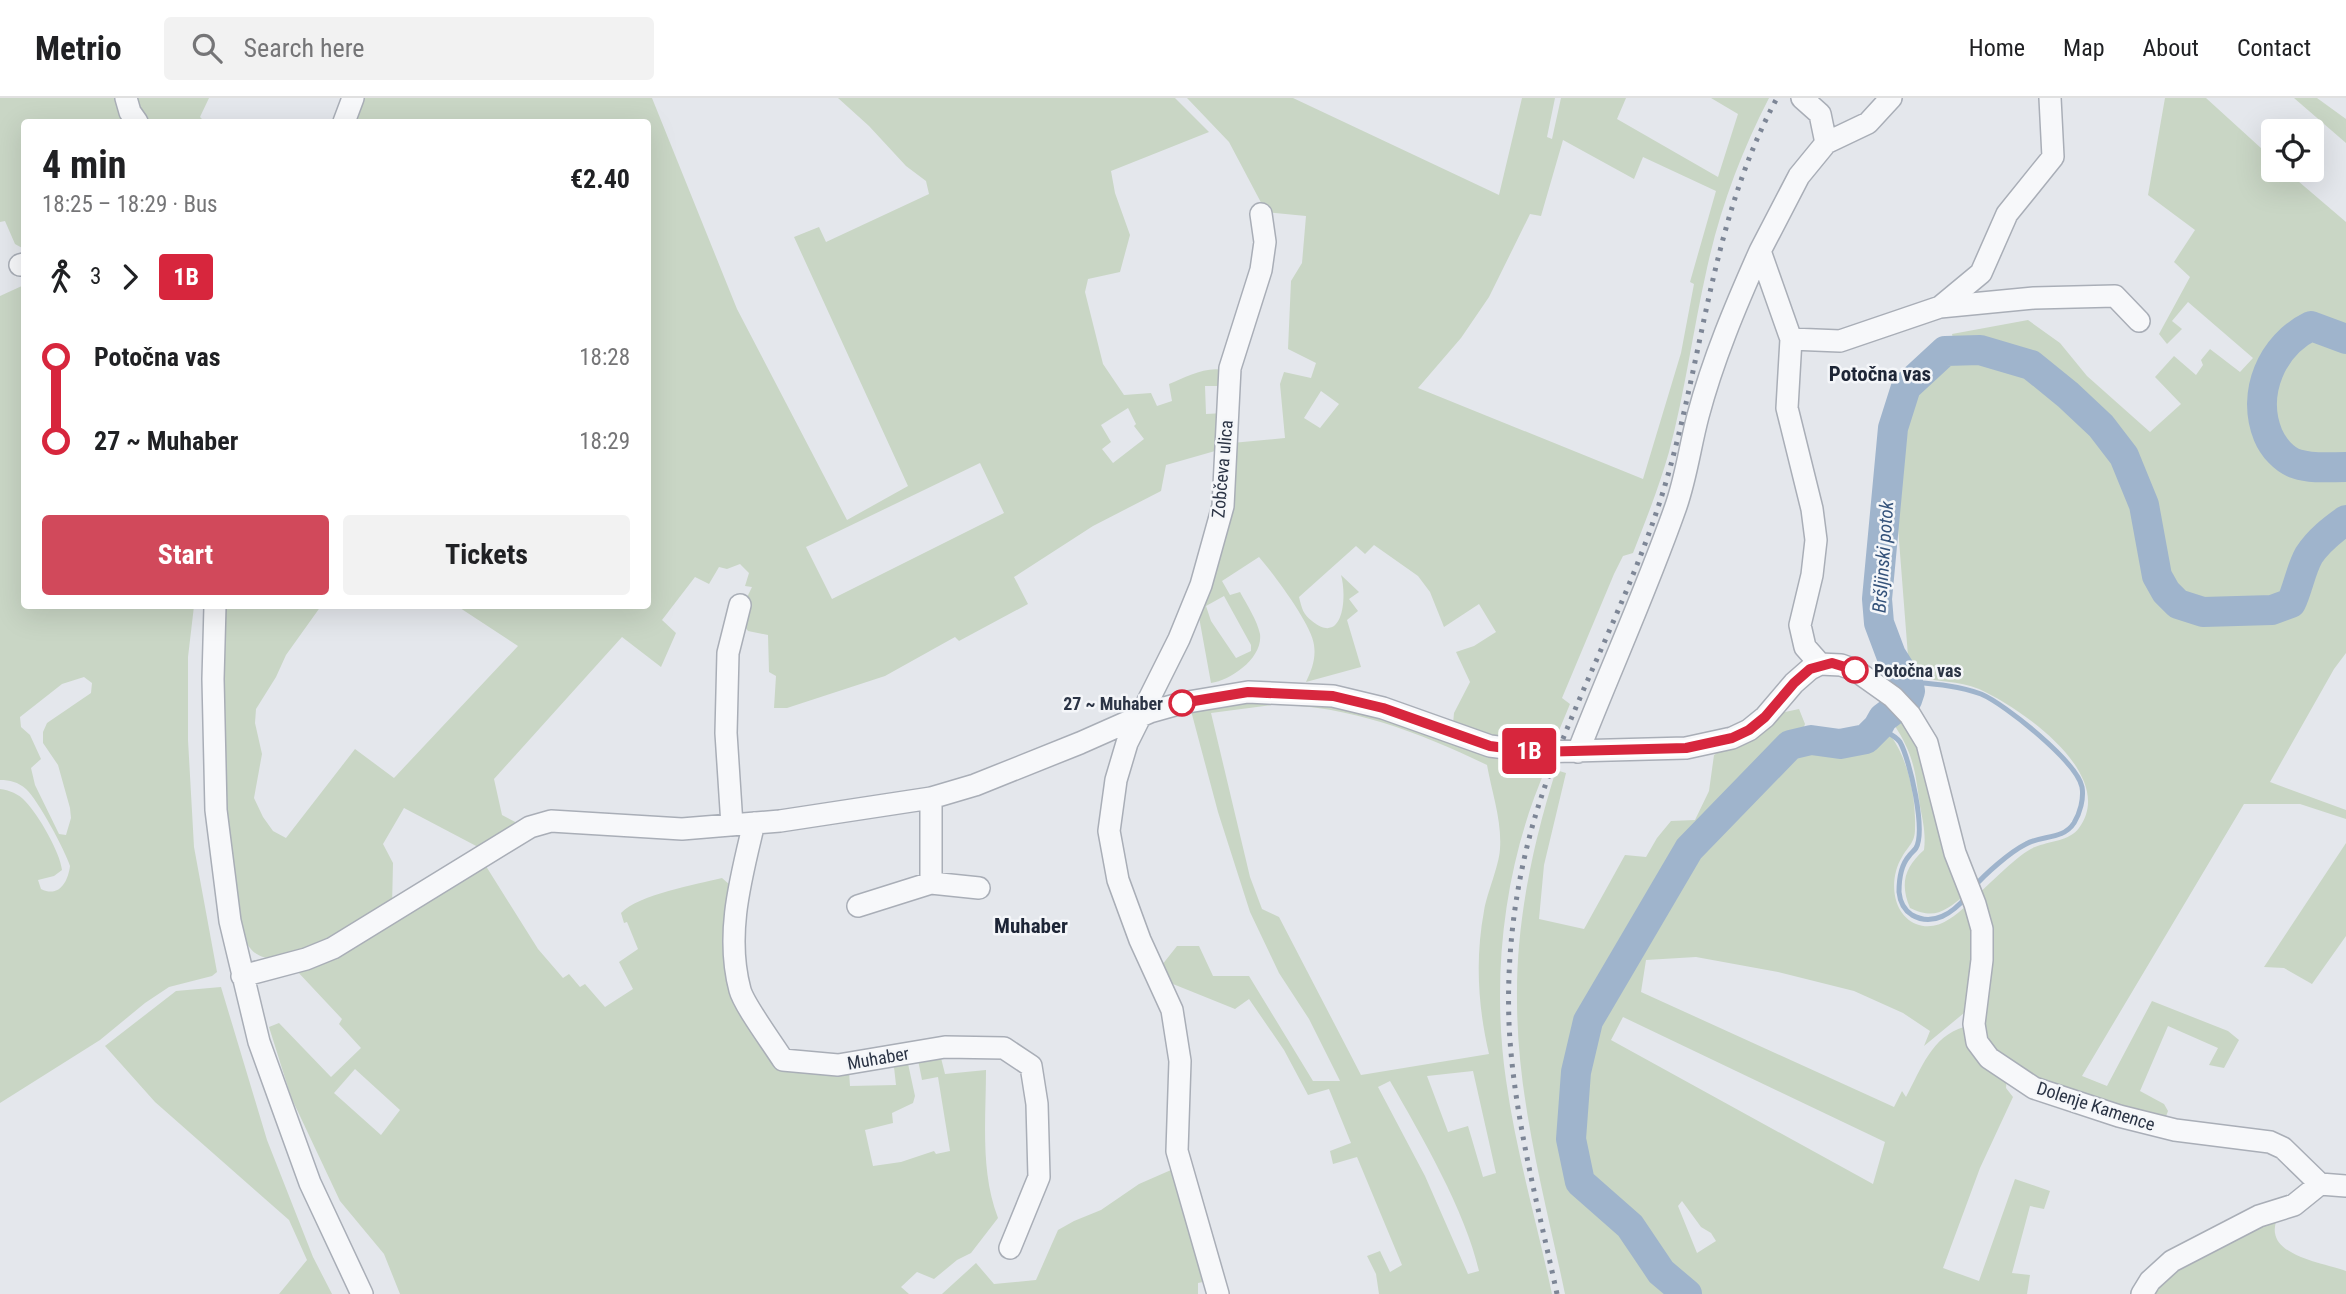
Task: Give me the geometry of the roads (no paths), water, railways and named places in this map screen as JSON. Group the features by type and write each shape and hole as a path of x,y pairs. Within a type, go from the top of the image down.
{"street":[{"path":"126,98 135,119"},
{"path":"345,119 353,98"},
{"path":"1802,98 1820,114 1826,143"},
{"path":"1578,752 1605,682 1642,599 1676,505 1698,414 1725,331 1760,251 1799,176 1826,143 1868,123 1891,98"},
{"path":"1940,307 1981,272 2007,214 2053,157 2050,98"},
{"name":"Zobčeva ulica","path":"1143,714 1179,639 1200,585 1223,506 1230,368 1261,270 1265,242 1261,214"},
{"path":"242,976 306,959 333,948 530,827 551,821 682,829 754,823 931,798 975,785 1080,743 1143,714 1182,703 1248,692 1333,696 1383,708 1490,746 1536,752 1686,748 1732,738 1749,730 1765,717 1794,683 1820,664 1805,647 1800,625 1812,575 1816,540 1812,509 1787,408 1791,339 1760,251"},
{"path":"1791,339 1840,341 1940,307 2034,298 2115,296 2139,321"},
{"path":"732,825 726,733 728,653 740,604"},
{"path":"215,609 213,679 216,810 230,921 259,1042 310,1183 362,1294"},
{"name":"Dolenje Kamence","path":"1820,664 1832,663 1855,670 1894,697 1910,715 1927,743 1955,853 1982,929 1982,960 1973,1024 1977,1042 1989,1058 2034,1088 2119,1116 2175,1130 2270,1142 2283,1148 2320,1184"},
{"path":"1143,714 1128,743 1115,780 1109,831 1118,880 1140,940 1172,1010 1180,1060 1177,1151 1218,1294"},
{"path":"931,798 931,883"},
{"name":"Muhaber","path":"754,823 741,876 732,933 740,992 783,1060 838,1066 945,1047 1004,1048 1031,1066 1037,1104 1039,1177 1010,1248"},
{"path":"858,906 931,883 979,888"},
{"path":"2142,1294 2150,1281 2172,1261 2259,1216 2294,1205 2320,1184 2346,1186"}],"waterway":[{"name":"Bršljinski potok","path":"2346,339 2311,326 2297,334 2285,345 2268,372 2262,403 2268,435 2283,456 2303,466 2346,467"},
{"name":"Bršljinski potok","path":"1687,1294 1661,1272 1630,1226 1580,1182 1571,1139 1576,1072 1588,1021 1689,849 1790,745 1811,740 1840,744 1866,739 1883,718 1907,700 1910,691 1908,682 1891,655 1879,623 1877,599 1893,428 1906,387 1945,351 1980,350 2031,365 2101,426 2124,456 2144,505 2157,576 2166,592 2178,604 2203,612 2272,610 2291,603 2309,555 2326,536 2346,520"},
{"path":"1908,682 1945,685 1981,694 1992,700 2022,721 2054,749 2077,776 2082,787 2080,810 2069,828 2058,835 2032,841 2020,848 1973,888"},
{"path":"1878,727 1900,742 1912,779 1918,811 1919,839 1904,864 1900,878 1899,892 1903,905 1912,915 1935,919 1949,913 1967,896"}],"railway":[{"path":"1557,1294 1527,1159 1511,1057 1510,964 1521,875 1544,789 1655,515 1680,427 1724,236 1755,143 1777,98"}],"place":[{"name":"Potočna vas","path":"1855,670"},
{"name":"27 ~ Muhaber","path":"1182,703"}],"district":[{"name":"Potočna vas","path":"1880,374"},
{"name":"Muhaber","path":"1031,926"}]}
